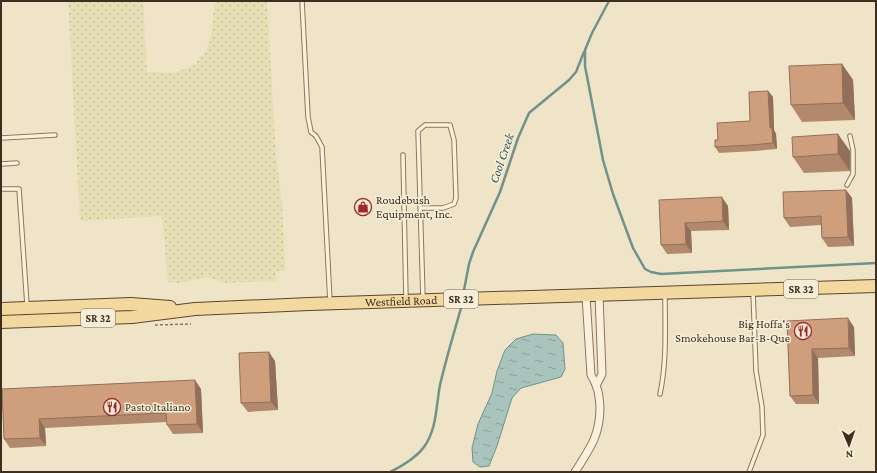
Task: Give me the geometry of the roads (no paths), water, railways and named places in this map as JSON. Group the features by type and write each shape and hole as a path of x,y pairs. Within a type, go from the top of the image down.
{"main road":[{"name":"SR 32","path":"753,290 876,286"},
{"name":"Westfield Road","path":"1,322 132,317 195,309 330,303 599,296 753,290"},
{"name":"Westfield Road","path":"1,309 131,304 195,309"}],"street":[{"path":"575,472 594,442 600,422 600,402 597,384 591,375 586,296"},
{"path":"597,384 602,374 599,296"}],"lane":[{"path":"302,1 308,117 311,132 316,136 322,147 330,303"},
{"path":"420,208 443,208 454,204 456,198 454,140 450,125 425,125 418,131 420,208 423,300"},
{"path":"1,138 55,135"},
{"path":"847,185 853,174 853,150 850,136"},
{"path":"403,155 406,300"},
{"path":"1,164 17,163"},
{"path":"1,189 18,189 28,308"},
{"path":"749,472 763,435 762,407 756,370 753,290"},
{"path":"660,394 664,375 665,358 665,293"}],"water":[{"path":"533,334 556,335 563,343 565,369 561,377 521,388 512,398 489,466 480,467 473,462 472,448 478,424 492,393 497,371 505,350 516,339"}],"waterway":[{"path":"609,1 585,50 585,66 603,160 613,194 633,248 645,269 661,274 876,263"},
{"name":"Cool Creek","path":"464,290 473,252 500,192 518,138 529,113 569,80 576,72 584,52"},
{"name":"Cool Creek","path":"390,472 413,458 421,451 428,440 434,425 442,375 461,308"}],"place":[{"name":"Roudebush Equipment, Inc.","path":"363,207"},
{"name":"Big Hoffa's Smokehouse Bar-B-Que","path":"803,331"},
{"name":"Pasto Italiano","path":"112,407"}]}
